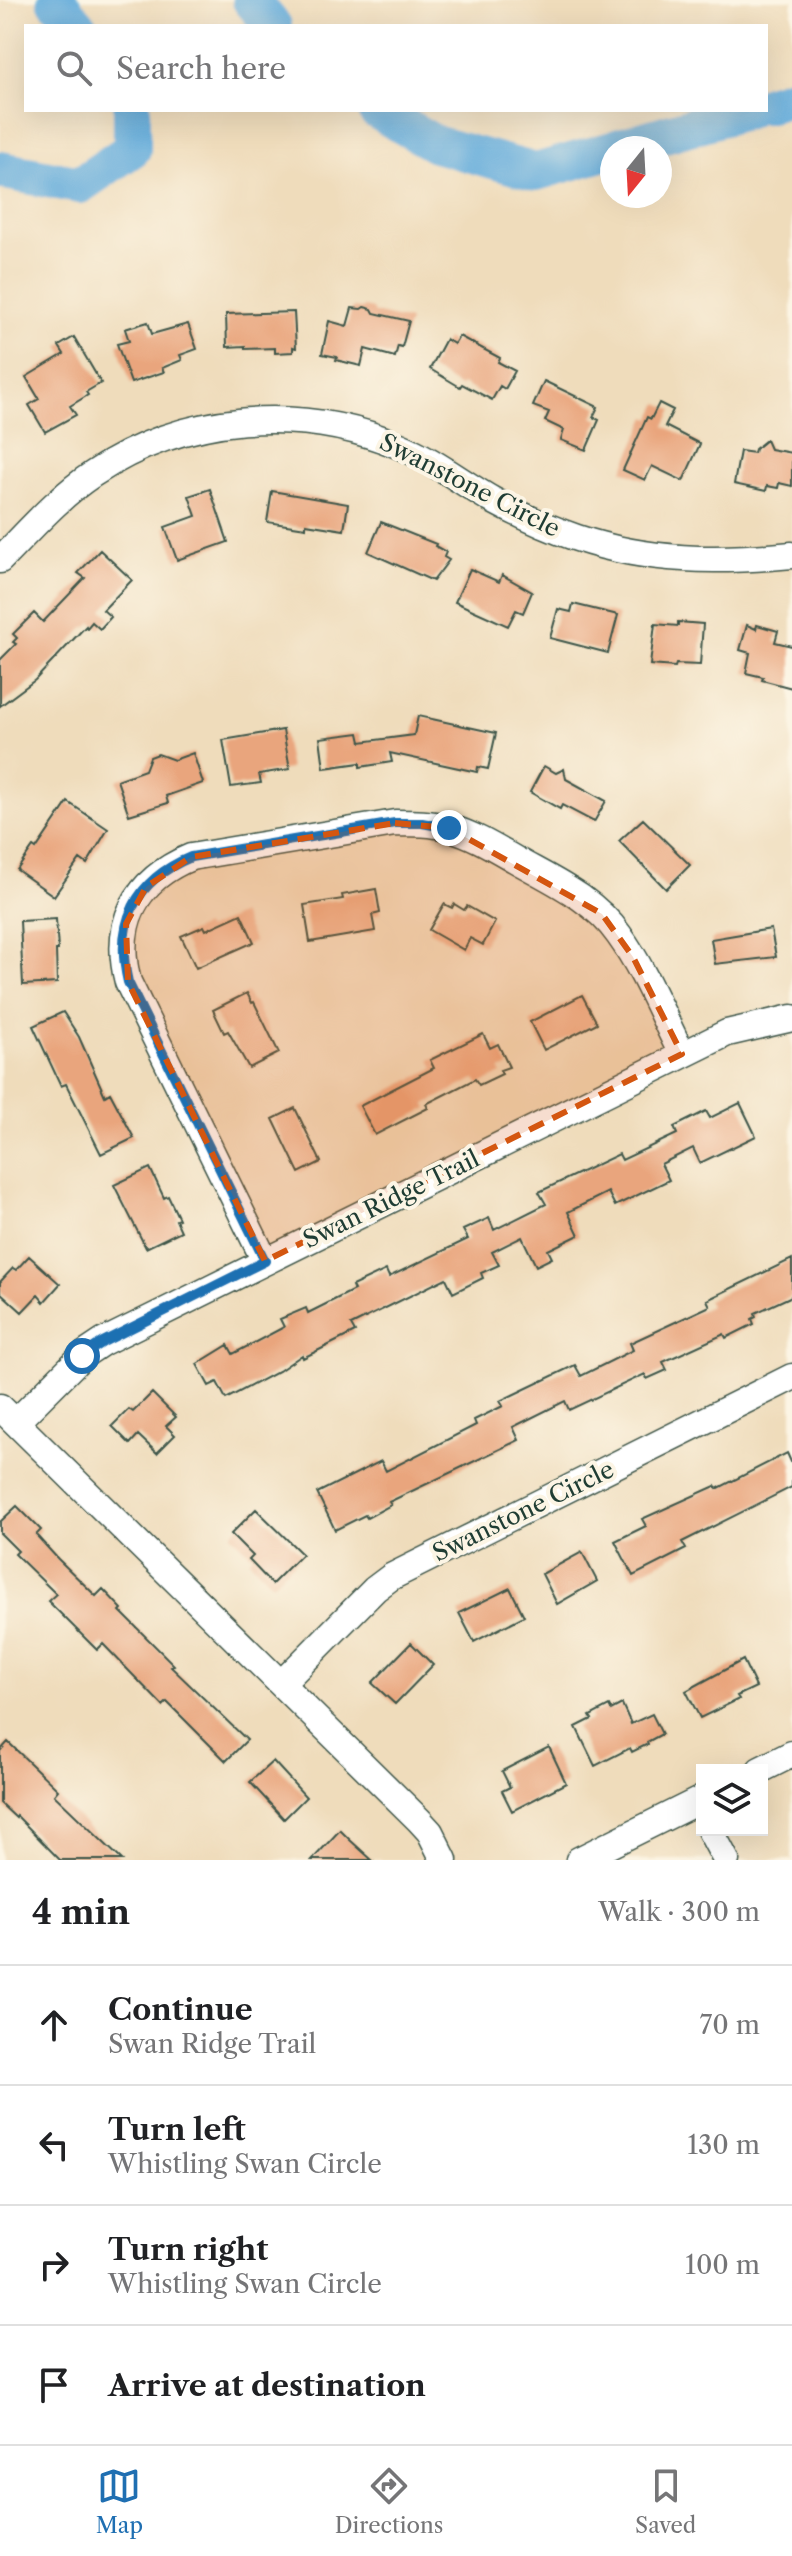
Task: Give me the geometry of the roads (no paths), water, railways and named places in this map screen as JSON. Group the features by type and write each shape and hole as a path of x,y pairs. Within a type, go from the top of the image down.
{"street":[{"name":"Swanstone Circle","path":"0,560 57,501 127,454 163,438 196,429 274,419 314,422 358,431 402,446 450,472 492,500 534,521 604,545 685,560 792,555"},
{"path":"265,1261 125,973 123,941 133,905 146,887 172,865 191,857 395,823 422,823 475,837 580,896 602,914 633,957 682,1054"},
{"name":"Swan Ridge Trail","path":"8,1415 103,1342 682,1054 727,1033 792,1018"},
{"name":"Swanstone Circle","path":"281,1684 375,1589 391,1577 792,1377"},
{"path":"8,1415 419,1820 430,1832 444,1860"},
{"path":"768,1766 792,1754"},
{"path":"579,1860 696,1807"},
{"path":"713,1836 726,1860"}],"waterway":[{"path":"56,0 76,24"},
{"path":"251,0 271,24"},
{"path":"768,104 792,97"},
{"path":"0,170 80,185 132,149 132,112"},
{"path":"379,112 435,144 536,172 600,153"},
{"path":"658,136 740,112"}]}
